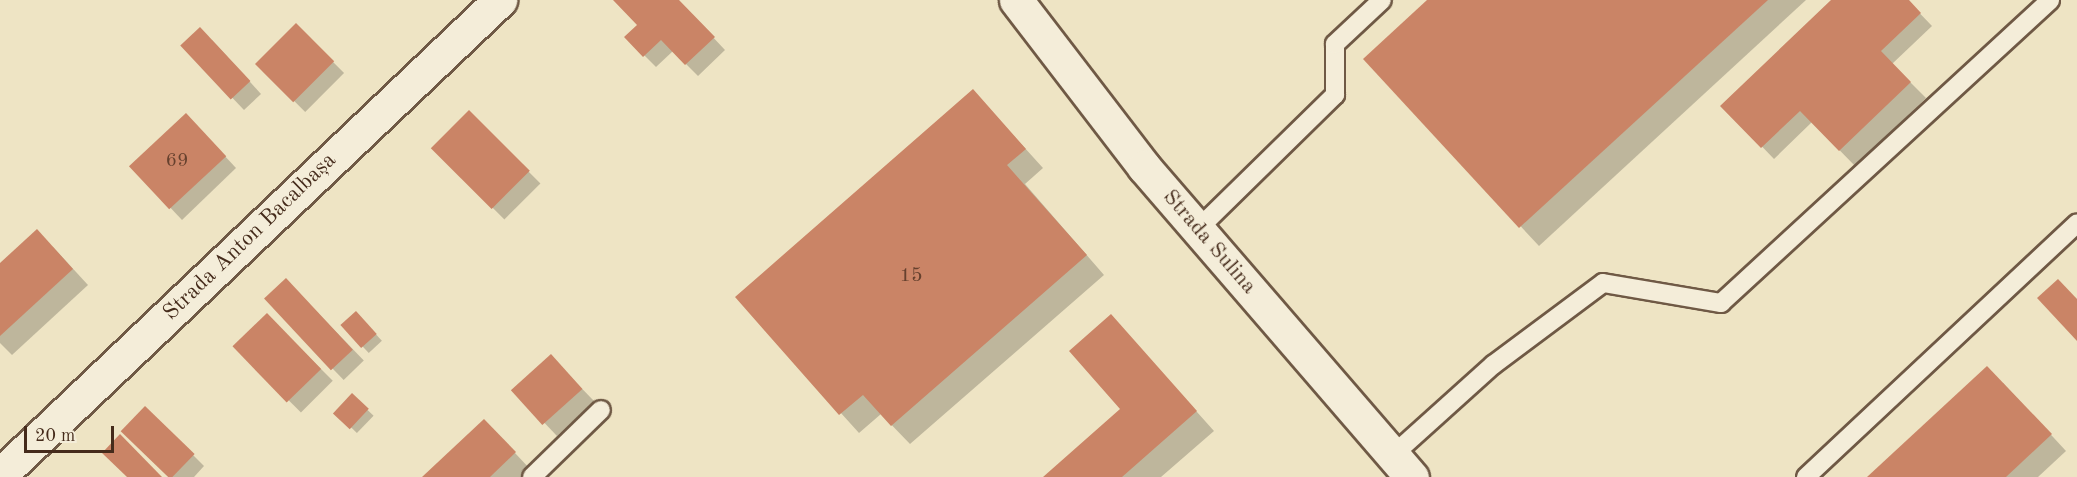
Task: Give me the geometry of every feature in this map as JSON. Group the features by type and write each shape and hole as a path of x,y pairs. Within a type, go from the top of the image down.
{"street":[{"name":"Strada Anton Bacalbașa","path":"0,475 500,0"},
{"name":"Strada Sulina","path":"1016,0 1144,168 1402,466"}],"lane":[{"path":"1198,229 1335,95 1335,44 1382,0"},
{"path":"1402,466 1493,365 1604,283 1721,303 2050,0"},
{"path":"1806,477 2077,223"},
{"path":"532,477 601,410"}],"building":[{"path":"613,0 679,0 715,37 685,65 661,40 643,57 624,37 637,25"},
{"path":"1427,0 1768,0 1519,228 1363,59"},
{"path":"1831,0 1909,0 1921,13 1881,51 1911,82 1839,151 1800,111 1761,148 1720,106"},
{"path":"296,23 334,61 293,102 255,64"},
{"path":"200,27 250,81 231,100 180,45"},
{"path":"973,89 1026,149 1007,165 1087,255 891,426 863,395 839,415 735,297"},
{"path":"469,110 530,171 492,209 431,148"},
{"path":"186,113 226,156 169,209 129,166"},
{"path":"37,229 73,269 0,336 0,263"},
{"path":"286,278 353,350 331,370 264,298"},
{"path":"2058,279 2077,299 2077,341 2037,298"},
{"path":"356,311 377,334 361,348 340,325"},
{"path":"267,313 321,369 287,402 232,346"},
{"path":"1111,314 1197,411 1122,477 1043,477 1120,409 1069,351"},
{"path":"551,354 582,389 542,425 511,390"},
{"path":"1987,366 2052,434 2006,477 1867,477"},
{"path":"352,393 369,409 350,429 333,413"},
{"path":"145,406 195,454 172,477 168,477 121,431"},
{"path":"484,419 516,452 490,477 422,477"},
{"path":"120,434 162,477 127,477 102,453"}]}
